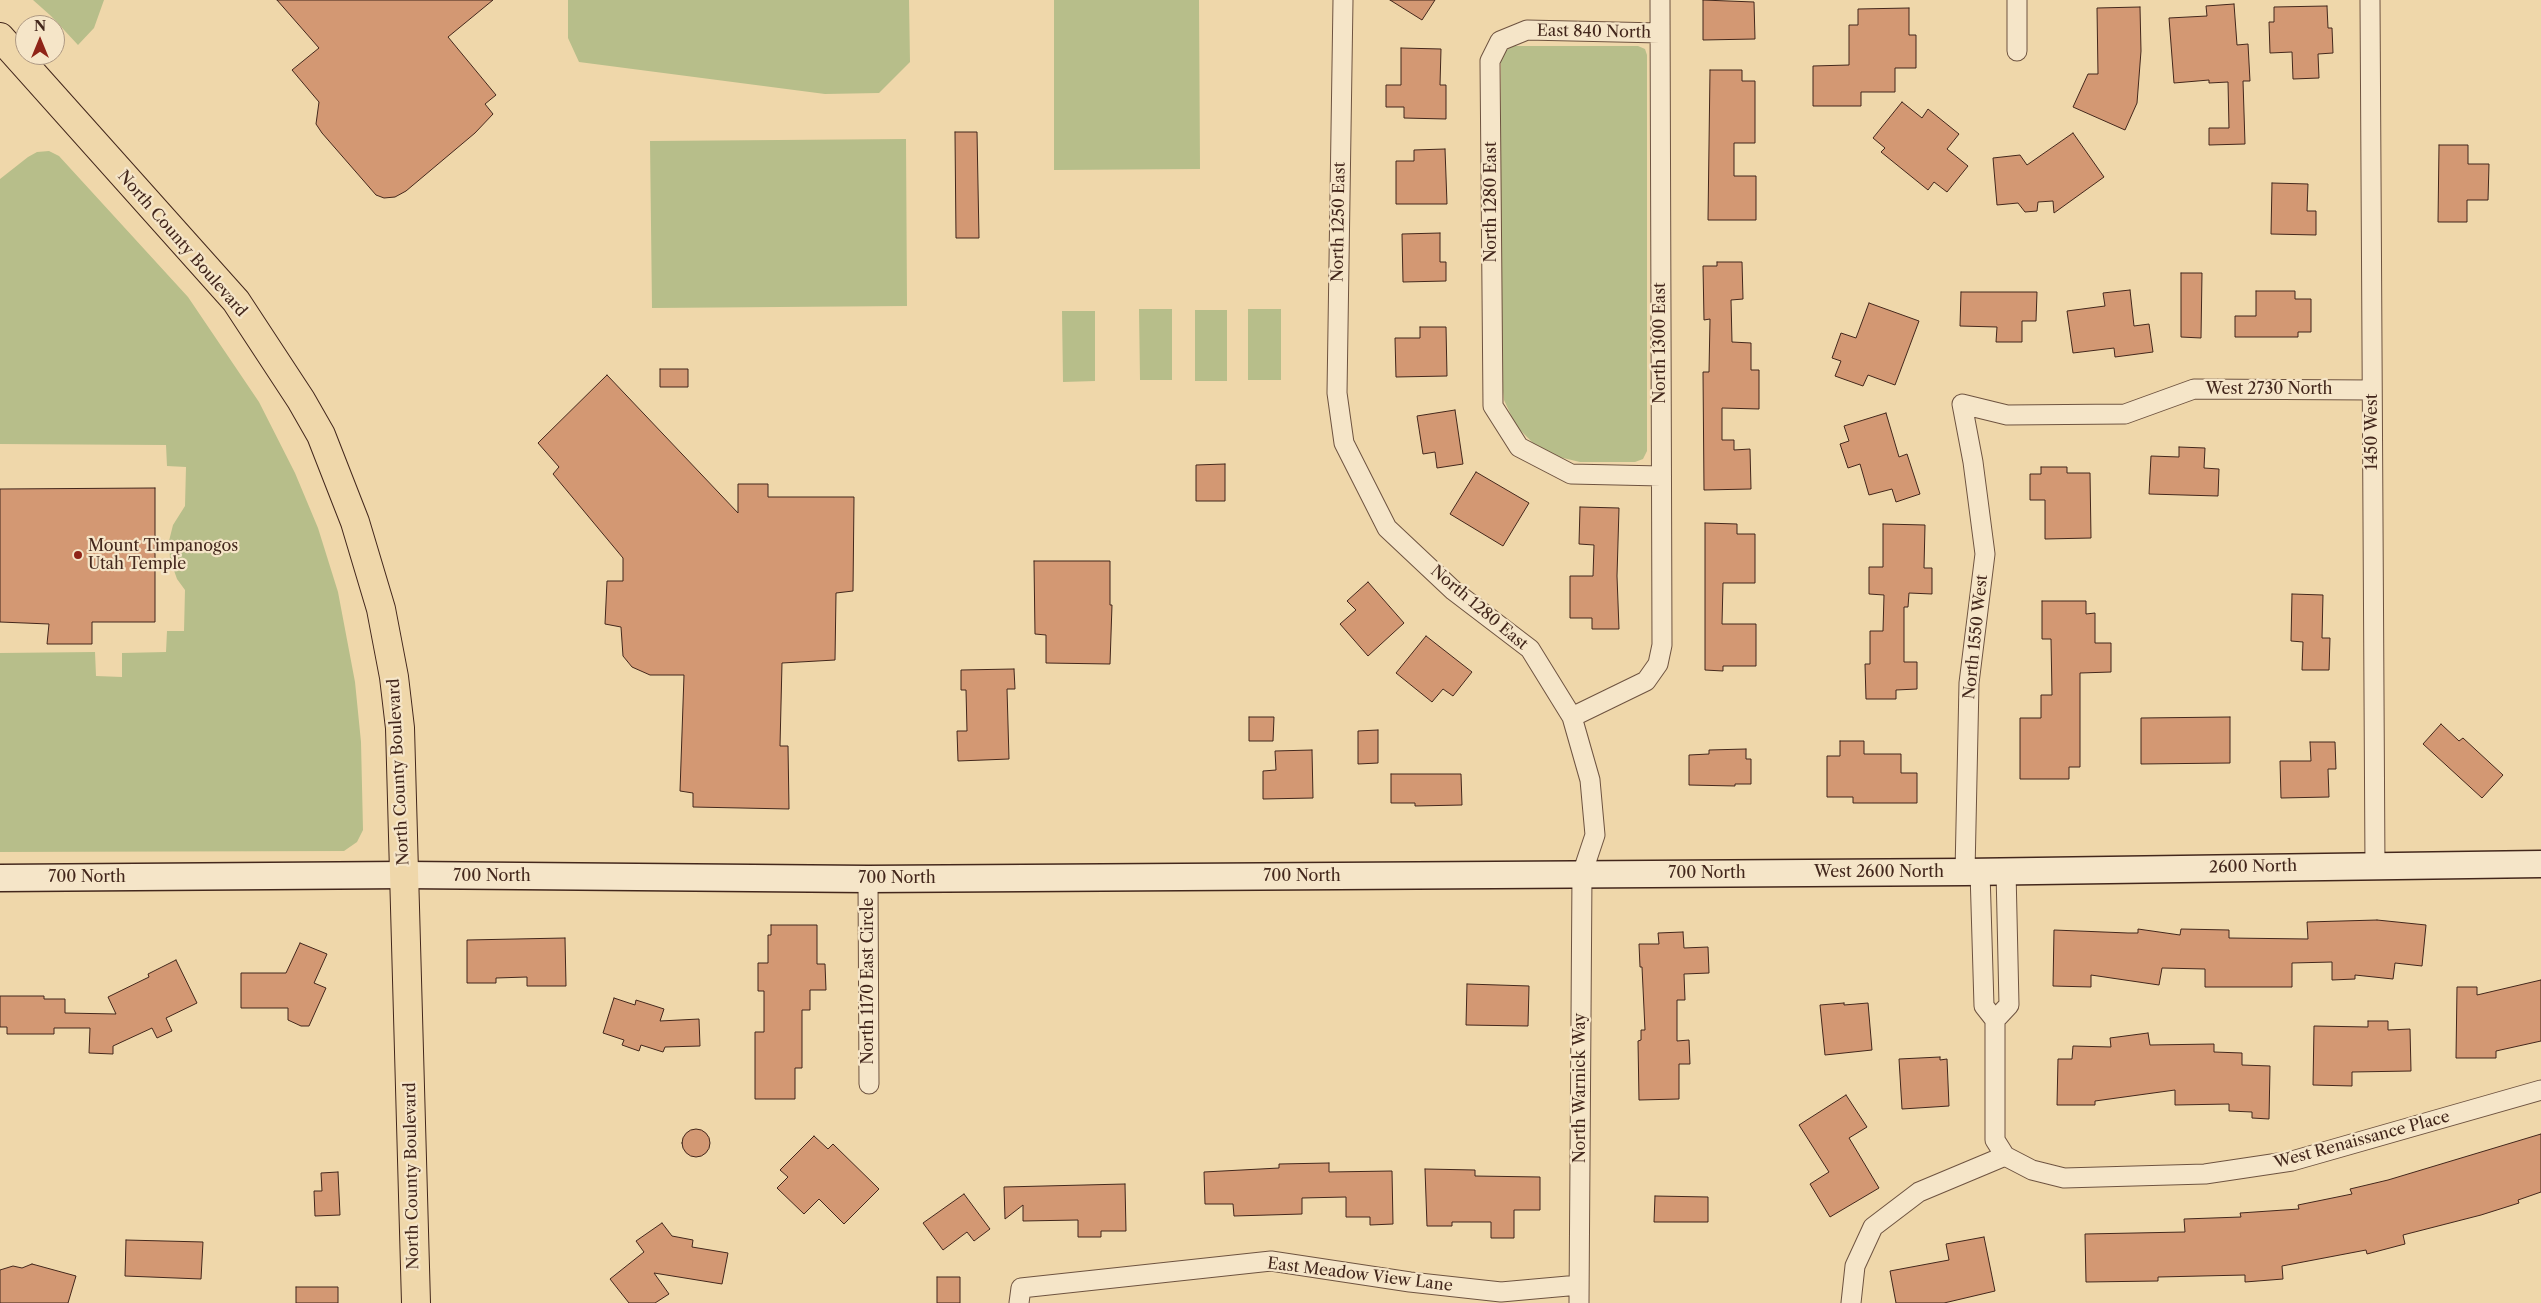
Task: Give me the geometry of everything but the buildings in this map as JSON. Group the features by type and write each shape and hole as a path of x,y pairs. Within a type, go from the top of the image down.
{"main road":[{"name":"North County Boulevard","path":"0,37 236,301 301,400 321,435 355,522 381,610 394,677 400,728 416,1303"}],"street":[{"name":"North 1250 East","path":"1343,0 1337,393 1344,443"},
{"name":"North 1300 East","path":"1572,717 1646,681 1658,664 1662,645 1660,0"},
{"path":"2016,0 2017,51"},
{"name":"1450 West","path":"2370,0 2375,865"},
{"name":"East 840 North","path":"1500,41 1527,30 1660,33"},
{"name":"North 1280 East","path":"1500,41 1490,61 1493,406 1519,447 1571,474 1661,476"},
{"name":"West 2730 North","path":"1962,404 2007,415 2125,414 2194,389 2372,390"},
{"name":"North 1550 West","path":"1962,404 1973,462 1985,554 1969,683 1973,872 1984,1006 1995,1020"},
{"name":"North 1280 East","path":"1344,443 1387,528 1454,591 1530,649 1572,717 1590,780 1595,836 1582,874"},
{"name":"2600 North","path":"1973,872 2541,864"},
{"path":"1851,1303 1855,1266 1874,1227 1919,1192 2006,1156 1995,1140 1995,1020 2008,1005 2006,871"},
{"name":"700 North","path":"0,878 405,875 868,879 1793,872"},
{"name":"West 2600 North","path":"1793,872 1973,872"},
{"name":"North Warnick Way","path":"1579,1294 1582,874"},
{"name":"North 1170 East Circle","path":"868,879 868,1084"},
{"name":"West Renaissance Place","path":"2006,1156 2032,1170 2064,1178 2204,1174 2292,1161 2541,1090"},
{"name":"East Meadow View Lane","path":"1020,1295 1271,1261 1410,1282 1501,1292 1579,1294"}],"green space":[{"path":"33,0 104,0 94,28 78,45 65,31 65,15 50,15"},
{"path":"568,0 909,0 910,62 879,93 825,94 579,62 568,38"},
{"path":"1054,0 1199,0 1200,169 1054,170"},
{"path":"1513,46 1638,46 1645,49 1647,55 1647,451 1643,459 1635,462 1580,462 1559,457 1536,446 1516,426 1504,400 1501,374 1501,60 1505,51"},
{"path":"906,139 907,306 652,308 650,141"},
{"path":"49,151 59,156 188,297 259,402 295,473 318,528 338,592 355,682 361,742 363,830 357,842 344,851 0,852 0,653 95,652 96,676 122,677 122,653 166,652 167,631 184,631 185,590 177,579 170,559 169,541 173,525 185,506 186,467 167,466 166,445 0,444 0,179 28,157 37,152"},
{"path":"1139,309 1172,309 1172,380 1140,380"},
{"path":"1248,309 1281,309 1281,380 1248,380"},
{"path":"1195,310 1227,310 1227,381 1195,381"},
{"path":"1062,311 1095,311 1095,381 1063,382"}],"place":[{"name":"Mount Timpanogos Utah Temple","path":"78,555"}]}
